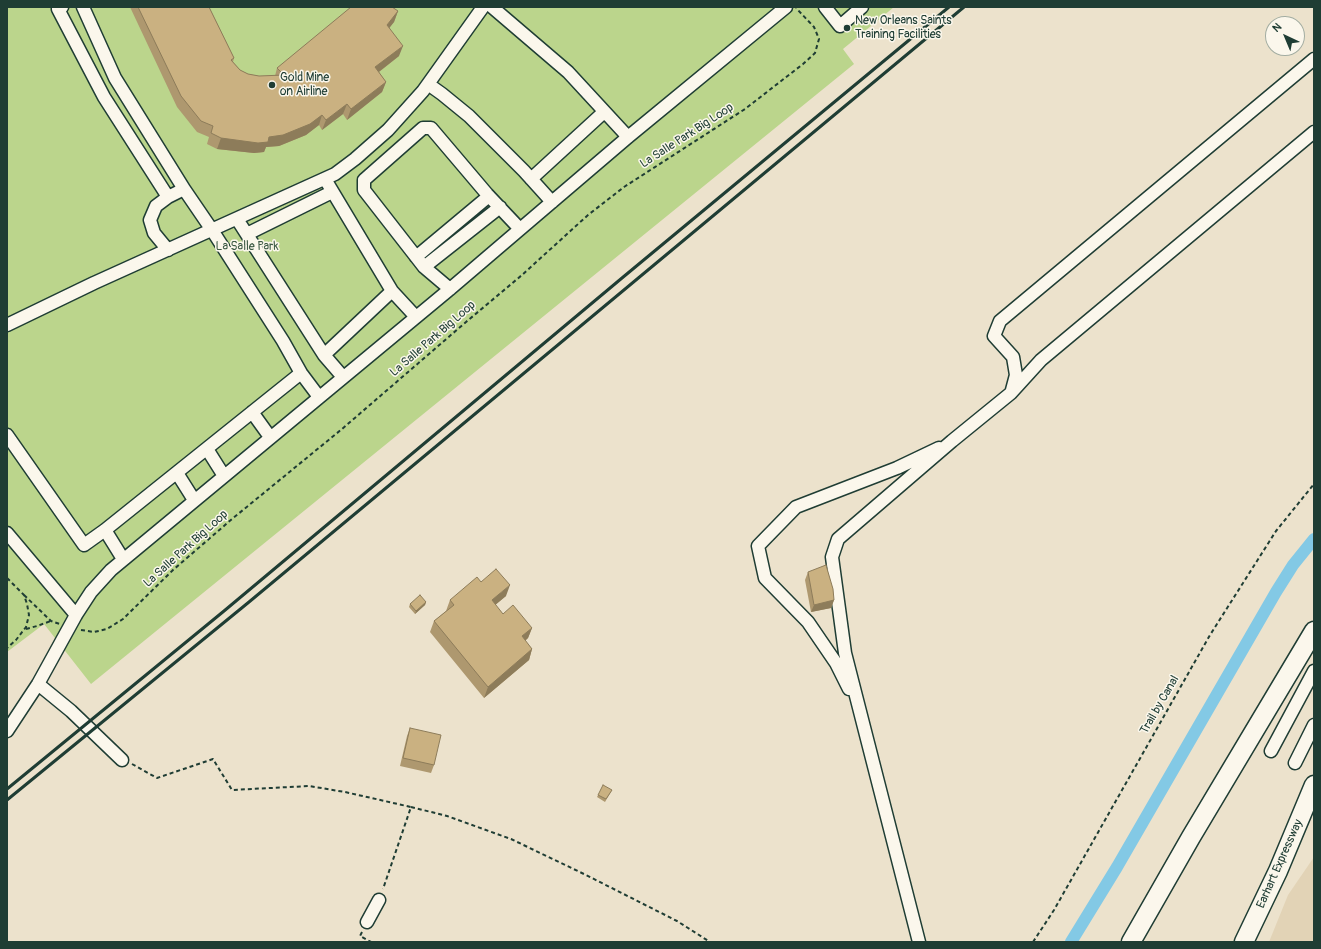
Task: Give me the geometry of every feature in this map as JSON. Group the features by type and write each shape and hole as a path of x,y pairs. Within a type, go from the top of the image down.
{"highway":[{"path":"1131,942 1191,837 1314,631"},
{"name":"Earhart Expressway","path":"1244,942 1278,871 1314,785"}],"street":[{"path":"62,7 58,9 104,97 168,197"},
{"path":"83,7 115,78 184,189 283,341 301,373 319,397"},
{"path":"7,325 335,174 355,159 388,130 428,84 483,7"},
{"path":"492,7 568,72 628,138"},
{"path":"7,730 38,684 76,615 91,592 111,570 450,289 628,138 786,7"},
{"path":"825,7 840,26 862,7"},
{"path":"1011,393 1016,375 1013,357 994,336 1000,321 1314,59"},
{"path":"428,84 469,116 552,202"},
{"path":"531,179 604,112"},
{"path":"450,289 424,267 364,190 364,180 423,128 431,128 489,196 520,229"},
{"path":"919,942 845,653 832,557 838,539 952,441 1011,393 1041,360 1314,132"},
{"path":"325,179 392,291 416,317"},
{"path":"168,250 154,233 150,220 156,206 168,197 184,189"},
{"path":"247,234 332,192"},
{"path":"416,257 489,196"},
{"path":"424,267 500,207"},
{"path":"467,214 476,226"},
{"path":"237,218 324,355 343,377"},
{"path":"443,234 451,245"},
{"path":"324,355 392,291"},
{"path":"7,435 84,545 106,530 301,373"},
{"path":"252,412 270,437"},
{"path":"858,705 836,663 808,622 765,578 758,546 796,507 897,468 952,441"},
{"path":"207,449 224,476"},
{"path":"177,473 194,500"},
{"path":"106,530 123,559"},
{"path":"7,533 76,615"},
{"path":"1271,751 1314,671"},
{"path":"38,684 71,711 122,760"},
{"path":"1295,763 1314,725"},
{"path":"367,922 379,900"}],"path":[{"name":"La Salle Park Big Loop","path":"7,578 51,621 94,632 107,629 122,619 179,565 232,519 342,429 522,275 588,215 624,187 745,109 803,64 815,53 819,40 814,27 795,7"},
{"name":"Trail by Canal","path":"1033,942 1054,910 1210,635 1276,531 1314,484"},
{"path":"7,648 16,640 26,627 29,615 24,595"},
{"path":"24,629 51,621"},
{"path":"122,760 133,764 158,778 212,759 232,790 309,786 345,792 447,816 511,839 677,921 710,942"},
{"path":"379,900 411,807"}],"shaded area":[{"path":"1314,857 1314,942 1269,942 1288,895"}],"green space":[{"name":"La Salle Park","path":"7,7 894,7 843,49 854,64 91,684 44,624 7,652"}],"building":[{"name":"Gold Mine on Airline","path":"138,7 209,7 234,58 231,60 240,70 248,74 259,76 284,75 277,68 351,7 392,7 398,11 387,25 403,46 375,67 386,82 351,109 347,104 326,120 322,115 310,124 283,135 269,137 268,142 258,143 221,138 211,133 213,126 201,121 181,96"},
{"path":"826,565 833,589 834,600 814,605 808,572"},
{"path":"496,569 510,585 492,600 503,614 513,605 532,628 522,636 532,649 488,687 434,621 454,605 450,600 477,577 481,582"},
{"path":"420,595 426,602 416,611 410,604"},
{"path":"410,728 441,735 434,765 403,758"},
{"path":"603,785 612,790 606,799 598,795"}],"waterway":[{"path":"1071,942 1117,867 1276,592 1293,565 1314,539"}],"railway":[{"path":"7,789 224,611 949,7"},
{"path":"7,800 249,602 964,7"}],"place":[{"name":"New Orleans Saints Training Facilities","path":"847,28"},
{"name":"Gold Mine on Airline","path":"272,85"}]}
